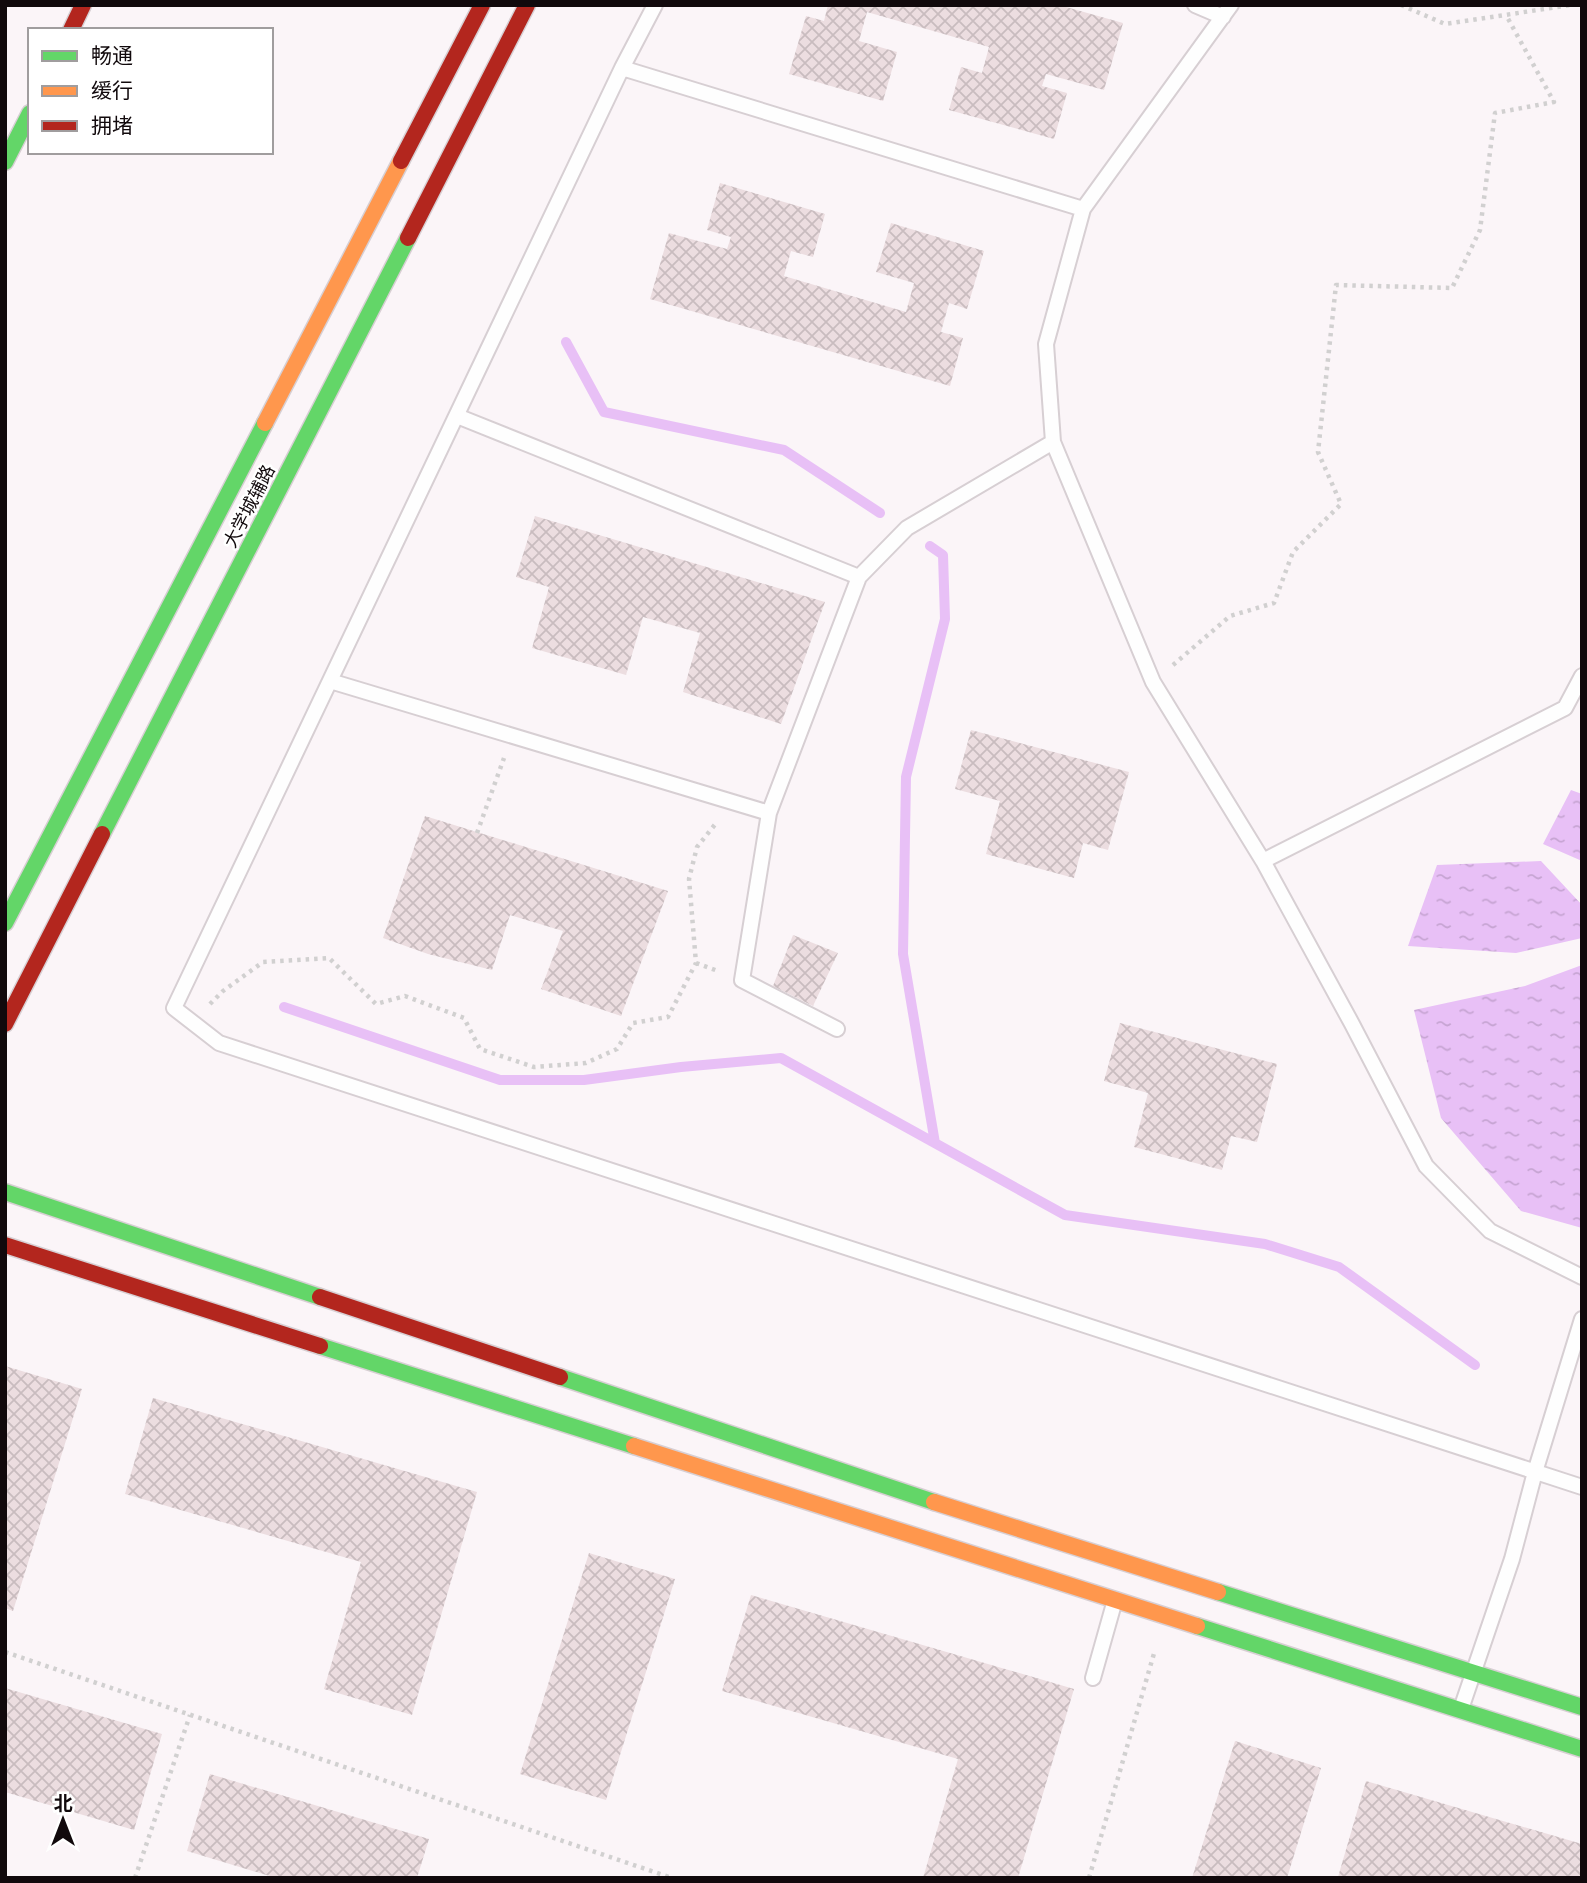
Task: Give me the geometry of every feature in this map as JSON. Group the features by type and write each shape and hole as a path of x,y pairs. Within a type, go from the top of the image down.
{"main road":[{"path":"72,28 83,5"},
{"name":"大学城辅路","path":"5,923 482,5"},
{"name":"大学城辅路","path":"5,1024 527,5"},
{"path":"5,162 28,117"},
{"path":"5,1192 1054,1542 1582,1707"},
{"path":"5,1245 1582,1749"}],"lane":[{"path":"655,5 622,68 174,1008 219,1043 1582,1487"},
{"path":"1195,5 1227,11 1083,209 1046,344 1053,442 1153,682 1263,861 1426,1166 1490,1231 1582,1277"},
{"path":"622,68 1083,209"},
{"path":"457,416 859,578"},
{"path":"837,1029 742,980 769,813 859,578 907,528 1053,442"},
{"path":"1263,861 1565,708 1582,676"},
{"path":"330,681 769,813"},
{"path":"1461,1709 1512,1559 1535,1472 1582,1319"},
{"path":"1093,1678 1115,1599"}],"path":[{"path":"1401,5 1445,24 1572,5"},
{"path":"1153,682 1230,616 1274,603 1293,552 1341,504 1318,452 1336,285 1452,288 1480,230 1495,113 1554,102 1506,15"},
{"path":"477,833 512,736"},
{"path":"193,1022 223,991 263,962 329,958 376,1004 405,996 464,1018 480,1049 534,1067 586,1063 617,1049 633,1023 668,1017 696,963 689,879 697,847 733,802"},
{"path":"1089,1878 1165,1614"},
{"path":"5,1652 673,1878"},
{"path":"135,1878 190,1714"}],"water":[{"path":"1571,790 1582,794 1582,861 1543,844"},
{"path":"1541,861 1582,905 1582,938 1516,953 1408,946 1437,865"},
{"path":"1582,965 1582,1228 1521,1211 1441,1118 1414,1010 1525,986"}],"building":[{"path":"828,5 1059,5 1123,23 1104,90 1046,74 1042,86 1067,93 1054,139 949,110 961,67 982,73 989,47 867,12 859,41 897,52 883,101 789,74 806,16 824,21"},
{"path":"720,183 825,214 813,257 791,251 784,276 906,312 914,283 876,272 891,223 984,251 967,309 949,303 941,332 963,338 950,386 650,299 669,233 727,249 731,237 707,230"},
{"path":"535,516 825,602 781,724 683,692 700,633 643,617 626,675 532,648 549,587 516,577"},
{"path":"971,730 1129,772 1108,850 1083,843 1074,878 986,854 1000,801 955,789"},
{"path":"425,816 668,891 621,1016 541,989 563,931 510,915 492,970 428,954 383,938"},
{"path":"793,935 838,953 813,1006 773,986"},
{"path":"1120,1023 1277,1064 1257,1142 1231,1136 1222,1170 1134,1147 1148,1093 1104,1081"},
{"path":"5,1366 82,1389 13,1611 5,1608"},
{"path":"153,1398 477,1492 412,1715 324,1689 361,1562 125,1494"},
{"path":"589,1553 675,1579 606,1800 520,1774"},
{"path":"751,1595 1074,1689 1018,1878 923,1878 958,1759 722,1691"},
{"path":"5,1688 162,1734 134,1830 5,1792"},
{"path":"1235,1741 1321,1768 1287,1878 1192,1878"},
{"path":"210,1774 429,1839 417,1878 276,1878 187,1851"},
{"path":"1366,1781 1582,1844 1582,1878 1338,1877"}],"waterway":[{"path":"566,342 604,412 784,450 880,513"},
{"path":"930,546 943,555 945,619 906,777 903,954 935,1143"},
{"path":"284,1007 500,1080 584,1080 681,1067 781,1058 1065,1215 1265,1244 1339,1267 1475,1365"}],"traffic: fast":[{"path":"5,162 28,117"},
{"path":"102,834 408,238"},
{"path":"5,923 265,423"},
{"path":"5,1192 320,1297"},
{"path":"320,1346 634,1446"},
{"path":"560,1377 934,1502"},
{"path":"1218,1592 1582,1707"},
{"path":"1197,1626 1582,1749"}],"traffic: slow":[{"path":"265,423 401,161"},
{"path":"634,1446 1197,1626"},
{"path":"934,1502 1218,1592"}],"traffic: jam":[{"path":"72,28 83,5"},
{"path":"401,161 482,5"},
{"path":"408,238 527,5"},
{"path":"5,1024 102,834"},
{"path":"5,1245 320,1346"},
{"path":"320,1297 560,1377"}]}
